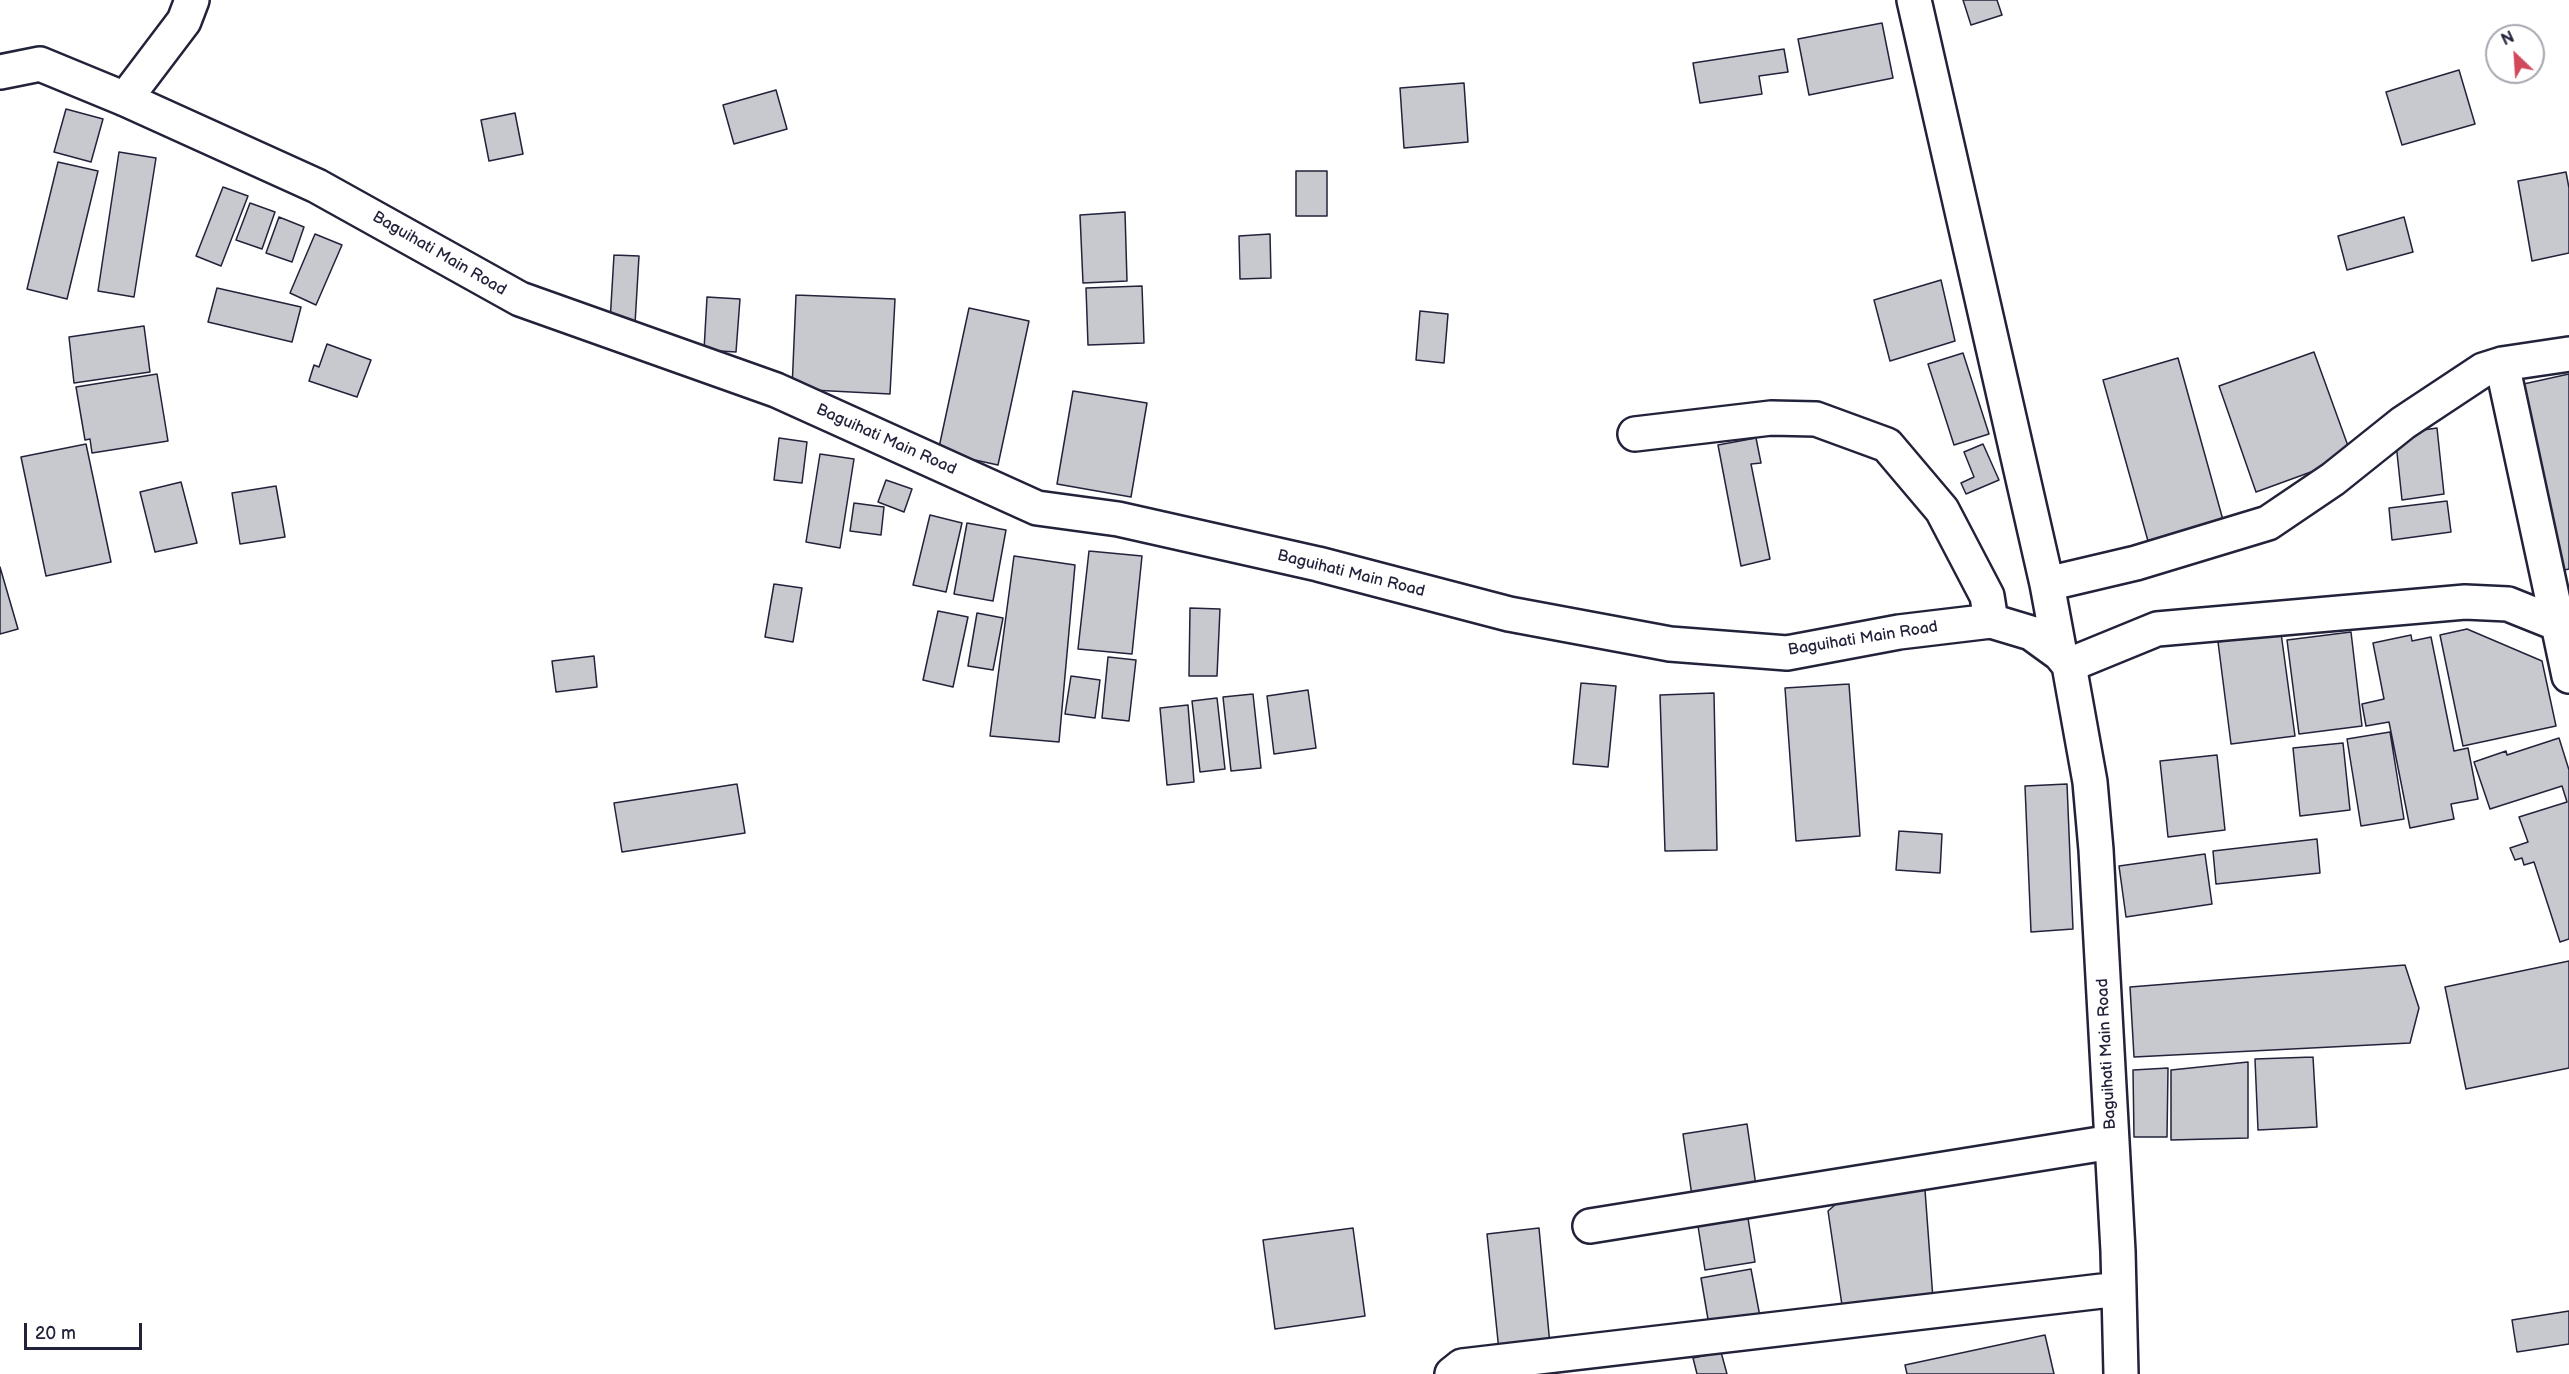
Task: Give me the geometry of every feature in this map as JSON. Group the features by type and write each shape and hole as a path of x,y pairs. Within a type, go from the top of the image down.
{"street":[{"path":"125,99 184,21 192,0"},
{"path":"1914,0 2064,659 2157,629 2464,602 2508,604 2558,624"},
{"name":"Baguihati Main Road","path":"0,72 40,64 125,99 317,186 520,299 638,339 776,390 1037,508 1118,519 1318,564 1509,614 1670,644 1787,653 1899,632 1991,621 2031,633 2064,659 2090,782 2096,850 2112,1142 2121,1374"},
{"path":"2047,584 2136,563 2268,523 2333,479 2403,423 2483,370 2502,364 2569,354"},
{"path":"2502,364 2569,676"},
{"path":"1635,434 1771,418 1816,419 1887,446 1942,510 1987,596 1991,621"},
{"path":"1590,1226 2112,1142"},
{"path":"1452,1374 1462,1366 2119,1289"}],"building":[{"path":"1963,0 1997,0 2002,15 1971,25"},
{"path":"1882,23 1893,78 1809,95 1798,39"},
{"path":"1784,49 1788,72 1759,76 1762,94 1700,103 1693,63"},
{"path":"2459,70 2475,124 2402,145 2386,92"},
{"path":"1464,83 1468,142 1404,148 1400,88"},
{"path":"776,90 787,129 734,144 723,105"},
{"path":"66,109 103,119 91,162 54,152"},
{"path":"515,113 523,154 489,161 481,120"},
{"path":"119,152 156,158 134,297 98,291"},
{"path":"58,162 98,171 67,299 27,289"},
{"path":"1296,171 1327,171 1327,216 1296,216"},
{"path":"2566,172 2569,188 2569,253 2532,261 2518,181"},
{"path":"223,187 248,196 221,266 196,256"},
{"path":"250,203 275,212 262,249 236,240"},
{"path":"1125,212 1127,281 1083,283 1080,215"},
{"path":"279,217 304,227 292,262 266,253"},
{"path":"2404,217 2413,252 2347,270 2338,236"},
{"path":"315,234 342,245 316,305 290,293"},
{"path":"1270,234 1271,278 1240,279 1239,236"},
{"path":"614,255 639,256 635,324 610,322"},
{"path":"1941,280 1955,341 1890,361 1874,300"},
{"path":"1142,286 1144,343 1088,345 1086,288"},
{"path":"217,288 301,307 292,342 208,322"},
{"path":"796,295 895,299 890,394 792,389"},
{"path":"707,297 740,299 736,352 704,350"},
{"path":"969,308 1029,321 998,465 938,452"},
{"path":"1420,311 1448,314 1444,363 1416,360"},
{"path":"144,326 150,372 74,383 69,337"},
{"path":"327,344 371,360 357,397 309,381 314,365 319,367"},
{"path":"2314,352 2352,457 2256,492 2219,386"},
{"path":"1963,353 1989,434 1954,445 1928,364"},
{"path":"2178,358 2223,520 2148,541 2103,380"},
{"path":"157,374 168,441 92,453 90,439 85,440 76,387"},
{"path":"2569,374 2569,569 2553,573 2510,387"},
{"path":"1073,391 1147,403 1131,497 1057,484"},
{"path":"2437,428 2444,494 2402,500 2395,434"},
{"path":"779,438 807,442 802,483 774,480"},
{"path":"1756,438 1761,463 1751,464 1770,559 1741,566 1718,445"},
{"path":"86,444 111,562 46,576 21,457"},
{"path":"1983,444 1999,480 1966,494 1961,483 1974,477 1964,452"},
{"path":"820,454 854,459 840,548 806,542"},
{"path":"886,480 912,489 904,512 878,502"},
{"path":"181,482 197,543 155,552 140,492"},
{"path":"276,486 285,537 240,544 232,493"},
{"path":"2447,501 2451,532 2392,540 2389,508"},
{"path":"854,503 884,507 881,535 850,531"},
{"path":"930,515 962,523 946,592 913,585"},
{"path":"967,523 1006,530 993,601 954,594"},
{"path":"1089,551 1142,556 1132,654 1078,649"},
{"path":"1014,556 1075,565 1059,742 990,736"},
{"path":"0,567 18,629 0,634"},
{"path":"774,584 802,588 793,642 765,637"},
{"path":"1190,608 1220,609 1217,676 1189,676"},
{"path":"938,611 968,617 953,687 923,680"},
{"path":"977,613 1003,618 993,670 968,666"},
{"path":"2467,629 2542,661 2556,726 2463,746 2440,635"},
{"path":"2351,632 2362,726 2299,734 2287,640"},
{"path":"2281,633 2295,736 2231,744 2218,642"},
{"path":"2411,635 2412,641 2431,637 2454,751 2468,748 2478,799 2451,804 2454,819 2410,828 2389,722 2366,726 2362,704 2384,699 2373,643"},
{"path":"594,656 597,687 556,692 552,661"},
{"path":"1108,657 1136,660 1129,721 1102,718"},
{"path":"1071,676 1100,680 1095,718 1065,714"},
{"path":"1581,683 1616,686 1608,767 1573,764"},
{"path":"1849,684 1860,836 1796,841 1785,688"},
{"path":"1308,690 1316,748 1274,754 1267,696"},
{"path":"1714,693 1717,850 1665,851 1660,695"},
{"path":"1253,694 1261,768 1231,771 1223,697"},
{"path":"1217,698 1225,769 1200,772 1192,701"},
{"path":"1188,705 1194,782 1167,785 1160,708"},
{"path":"2390,732 2404,819 2361,826 2347,739"},
{"path":"2559,738 2569,770 2569,939 2560,942 2534,862 2524,865 2522,858 2515,860 2510,848 2528,842 2519,817 2567,802 2562,786 2490,809 2474,762 2506,751 2507,755"},
{"path":"2343,743 2350,810 2300,816 2293,748"},
{"path":"2217,755 2225,830 2168,837 2160,761"},
{"path":"737,784 745,833 622,852 614,803"},
{"path":"2067,784 2073,929 2031,932 2025,786"},
{"path":"1899,831 1942,834 1940,873 1896,870"},
{"path":"2317,839 2320,873 2216,884 2213,851"},
{"path":"2205,854 2212,904 2126,917 2119,866"},
{"path":"2569,961 2569,1068 2466,1089 2445,987"},
{"path":"2405,965 2419,1008 2410,1043 2134,1057 2130,987"},
{"path":"2313,1057 2317,1127 2258,1130 2255,1059"},
{"path":"2248,1062 2248,1138 2171,1140 2171,1070"},
{"path":"2168,1068 2167,1137 2134,1137 2133,1070"},
{"path":"1747,1124 1756,1186 1692,1196 1683,1134"},
{"path":"1925,1190 1933,1299 1843,1312 1828,1211 1836,1204 1868,1195"},
{"path":"1747,1212 1755,1262 1705,1270 1697,1220"},
{"path":"1353,1228 1365,1316 1275,1329 1263,1240"},
{"path":"1539,1228 1550,1345 1499,1351 1487,1234"},
{"path":"1751,1269 1761,1322 1710,1331 1701,1278"},
{"path":"2569,1311 2569,1344 2517,1352 2512,1320"},
{"path":"2045,1335 2054,1374 1907,1374 1905,1365"},
{"path":"1721,1352 1727,1374 1697,1374 1693,1358"}]}
